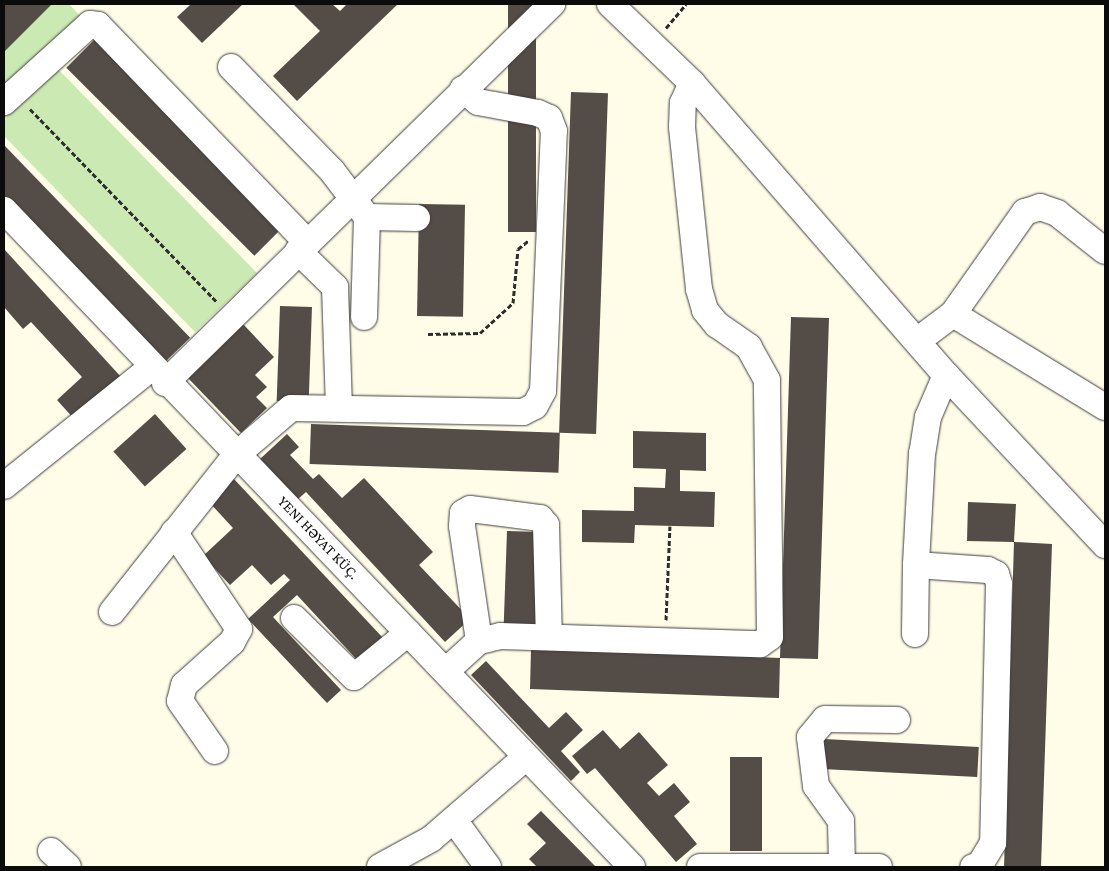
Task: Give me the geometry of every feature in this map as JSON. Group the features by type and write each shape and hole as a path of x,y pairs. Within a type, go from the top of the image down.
{"street":[{"path":"4,486 158,375 231,317 302,246 360,207 463,89 552,4"},
{"path":"610,4 654,42 692,83 946,375 1105,545"},
{"path":"5,101 90,24 98,25 302,246 335,287 339,407"},
{"path":"231,67 360,207 417,218"},
{"path":"446,671 480,640 500,636 760,644 770,637 767,380 762,364 749,347 717,325 705,310 699,289 682,127 683,103 692,83"},
{"path":"112,612 236,455 291,408 339,407 523,412 535,406 543,391 554,131 549,118 478,102 463,89"},
{"path":"360,207 364,317"},
{"path":"916,341 953,314 1025,212 1040,207 1056,213 1105,251"},
{"name":"YENI HƏYAT KÜÇ.","path":"4,210 158,375 446,671 632,867"},
{"path":"953,314 1105,407"},
{"path":"915,634 916,565 922,452 928,417 946,375"},
{"path":"480,640 462,526 463,513 470,509 540,518 546,525 549,637"},
{"path":"174,532 239,629 232,642 184,685 180,702 215,751"},
{"path":"916,565 988,570 996,574 999,584 993,843 980,865 973,867"},
{"path":"294,618 354,677 408,633"},
{"path":"842,866 841,821 816,786 810,737 825,719 897,720"},
{"path":"380,867 431,839 526,757"},
{"path":"454,820 488,867"},
{"path":"414,867 431,839"},
{"path":"700,867 879,867"}],"path":[{"path":"654,42 686,4"},
{"path":"5,101 21,99 231,317"},
{"path":"428,334 480,333 513,303 518,249 527,241 549,243"},
{"path":"665,641 670,526"}],"green space":[{"path":"4,4 69,4 80,16 4,86"},
{"path":"55,66 257,273 195,332 4,136 4,116"}],"building":[{"path":"4,4 52,4 4,52"},
{"path":"191,4 243,4 202,43 177,17"},
{"path":"293,4 332,4 340,11 347,4 398,4 297,101 273,76 320,31"},
{"path":"508,4 536,4 536,232 508,232"},
{"path":"96,38 284,226 254,256 66,68"},
{"path":"571,92 608,93 596,434 559,433"},
{"path":"4,145 190,338 161,366 4,204"},
{"path":"419,204 465,205 463,317 417,316"},
{"path":"4,249 122,378 75,420 57,400 82,377 31,322 23,329 4,307"},
{"path":"280,306 312,307 309,402 277,401"},
{"path":"791,317 829,318 818,659 780,658"},
{"path":"243,324 274,357 255,375 267,387 256,397 267,408 241,433 187,377"},
{"path":"155,414 186,449 145,486 113,451"},
{"path":"311,424 560,433 558,473 310,464"},
{"path":"633,431 706,433 706,471 680,470 680,491 715,492 714,527 635,525 634,543 582,542 582,510 634,511 634,487 665,488 666,469 633,468"},
{"path":"287,434 299,447 290,455 313,479 319,474 342,498 364,478 433,552 419,565 470,619 445,642 306,492 298,499 260,459"},
{"path":"234,479 384,639 359,662 297,595 273,617 341,690 327,703 248,619 290,580 284,574 271,585 252,565 230,585 203,556 233,528 209,502"},
{"path":"968,502 1016,504 1014,542 967,541"},
{"path":"507,531 539,532 536,627 504,626"},
{"path":"1014,542 1052,544 1041,867 1004,867"},
{"path":"531,649 780,658 779,698 530,689"},
{"path":"486,661 549,728 566,712 583,730 561,751 580,772 571,781 471,675"},
{"path":"603,730 620,749 639,732 668,765 647,783 659,796 674,783 690,802 674,816 697,844 676,862 595,768 587,774 572,756"},
{"path":"824,739 979,747 977,777 822,769"},
{"path":"730,757 762,757 762,851 730,851"},
{"path":"541,811 596,867 537,867 529,859 546,843 527,824"}]}
